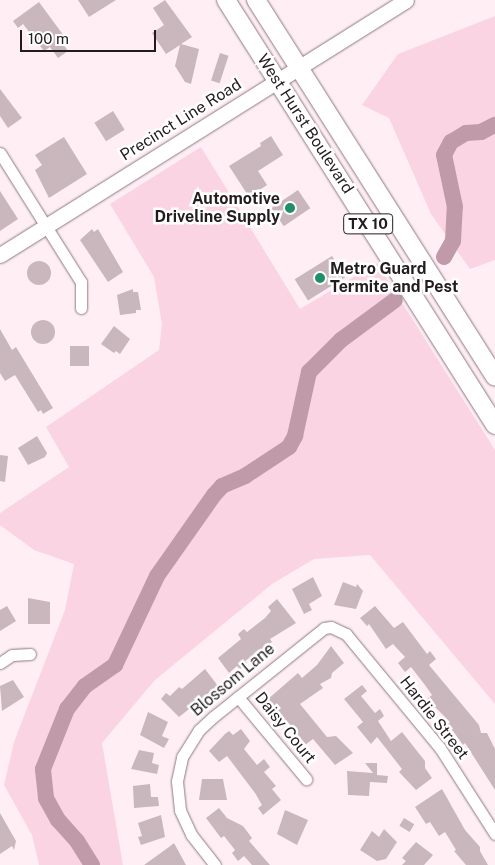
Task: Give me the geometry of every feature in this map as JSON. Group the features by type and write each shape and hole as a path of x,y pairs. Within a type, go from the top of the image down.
{"main road":[{"name":"West Hurst Boulevard","path":"226,0 495,426"},
{"name":"West Hurst Boulevard","path":"256,0 495,376"},
{"name":"Precinct Line Road","path":"0,254 406,0"}],"street":[{"path":"0,154 81,282 81,308"},
{"name":"Blossom Lane","path":"215,865 182,816 178,795 178,775 182,757 199,730 317,632 331,627 339,630"},
{"name":"Hardie Street","path":"339,630 440,748 495,834"},
{"path":"0,663 12,655 30,654"},
{"name":"Daisy Court","path":"238,697 306,779"}],"shaded area":[{"path":"495,16 495,260 470,269 431,214 389,118 362,105 398,54"},
{"path":"201,147 300,309 377,263 495,450 495,704 370,555 314,559 272,584 155,680 102,743 123,865 39,865 32,835 4,785 14,742 65,610 74,564 34,550 0,525 0,513 69,467 46,427 159,350 162,324 154,277 110,204"}],"building":[{"path":"78,0 116,0 89,17"},
{"path":"165,0 192,37 181,44 199,49 191,84 185,82 175,66 180,45 166,54 152,33 164,25 153,8"},
{"path":"39,2 64,36 60,40 68,51 58,58 50,47 44,51 23,24 18,28 13,21"},
{"path":"220,53 229,56 220,83 211,81"},
{"path":"0,89 22,118 8,128 0,116"},
{"path":"113,111 125,130 106,141 94,123"},
{"path":"271,136 283,155 258,171 267,185 249,197 229,166 261,146 260,143"},
{"path":"64,137 87,174 49,198 35,170 42,165 35,155"},
{"name":"Automotive Driveline Supply","path":"298,190 310,208 284,226 271,208"},
{"path":"0,191 18,219 0,231"},
{"path":"92,229 94,232 98,229 123,272 108,282 80,240"},
{"name":"Metro Guard Termite and Pest","path":"332,256 345,277 308,301 295,279"},
{"path":"39,261 48,264 51,273 48,282 39,285 30,282 27,273 30,264"},
{"path":"133,289 133,292 138,292 141,310 136,310 136,313 120,315 117,295"},
{"path":"43,320 52,323 55,332 52,341 43,344 34,341 31,332 34,323"},
{"path":"114,326 130,339 120,354 116,351 114,353 101,344"},
{"path":"0,329 12,350 16,347 53,408 43,414 41,410 38,412 15,375 5,381 0,373"},
{"path":"70,346 89,346 89,366 70,366"},
{"path":"37,436 47,453 45,457 28,465 18,448"},
{"path":"0,455 8,456 5,482 0,481"},
{"path":"313,577 322,596 309,604 312,610 304,614 292,589"},
{"path":"343,582 356,587 357,584 363,591 356,609 334,605"},
{"path":"28,598 50,602 50,624 28,624"},
{"path":"277,599 296,623 270,639 272,642 245,661 247,663 240,669 237,666 229,673 218,658 241,639 238,634 244,629 247,632 265,618 271,611 268,607"},
{"path":"7,606 16,621 0,631 0,610"},
{"path":"375,606 394,628 403,622 427,654 430,651 436,659 429,665 479,725 481,733 487,733 495,749 495,790 465,743 463,745 448,724 450,722 427,699 432,695 425,685 411,667 405,672 398,663 405,657 393,644 386,649 369,624 367,626 360,618"},
{"path":"331,646 344,663 332,673 331,678 320,684 323,688 300,704 327,737 336,736 353,753 335,765 313,739 305,745 268,699 298,673 302,678 317,665"},
{"path":"205,669 218,686 179,717 161,699 166,693 170,696 179,687 182,689"},
{"path":"13,680 24,697 2,711 0,686"},
{"path":"362,685 367,691 361,696 375,713 380,709 384,716 378,721 391,741 402,732 425,761 425,768 432,778 416,790 399,772 402,769 377,737 371,744 357,727 363,722 344,699"},
{"path":"148,712 168,722 162,736 169,739 164,748 140,735"},
{"path":"241,729 250,741 244,749 257,765 264,759 270,767 264,772 276,786 272,789 281,800 263,815 258,808 262,805 255,793 227,756 219,762 209,751 229,731 233,735"},
{"path":"139,750 154,753 152,763 159,765 157,774 131,769"},
{"path":"365,763 377,763 377,775 388,776 387,783 370,782 369,796 348,795 347,771 373,773"},
{"path":"202,779 223,779 227,800 199,800"},
{"path":"150,784 151,797 158,797 159,806 134,808 133,786"},
{"path":"442,789 465,830 480,847 480,851 488,865 466,865 454,851 456,850 445,832 439,836 430,822 426,824 415,807"},
{"path":"219,808 227,818 243,826 252,838 249,841 270,865 252,865 244,856 238,861 232,853 235,850 224,836 221,838 206,818"},
{"path":"285,810 308,820 297,845 277,834"},
{"path":"0,813 16,841 14,850 12,846 0,854"},
{"path":"161,815 165,837 141,845 138,837 142,836 138,823"},
{"path":"404,818 414,824 410,832 399,826"},
{"path":"384,829 397,842 386,859 377,861 360,850 372,831 379,837"},
{"path":"416,842 433,855 424,865 402,865 406,861 402,858"},
{"path":"174,843 186,865 144,865 169,847"}],"waterway":[{"path":"444,257 453,241 455,207 444,155 451,142 466,133 481,132 495,125"},
{"path":"92,865 77,841 58,820 46,798 43,769 67,709 85,686 115,665 157,576 214,495 222,486 245,476 289,447 295,436 309,372 341,340 395,300"}],"place":[{"name":"Automotive Driveline Supply","path":"290,208"},
{"name":"Metro Guard Termite and Pest","path":"320,278"}]}
